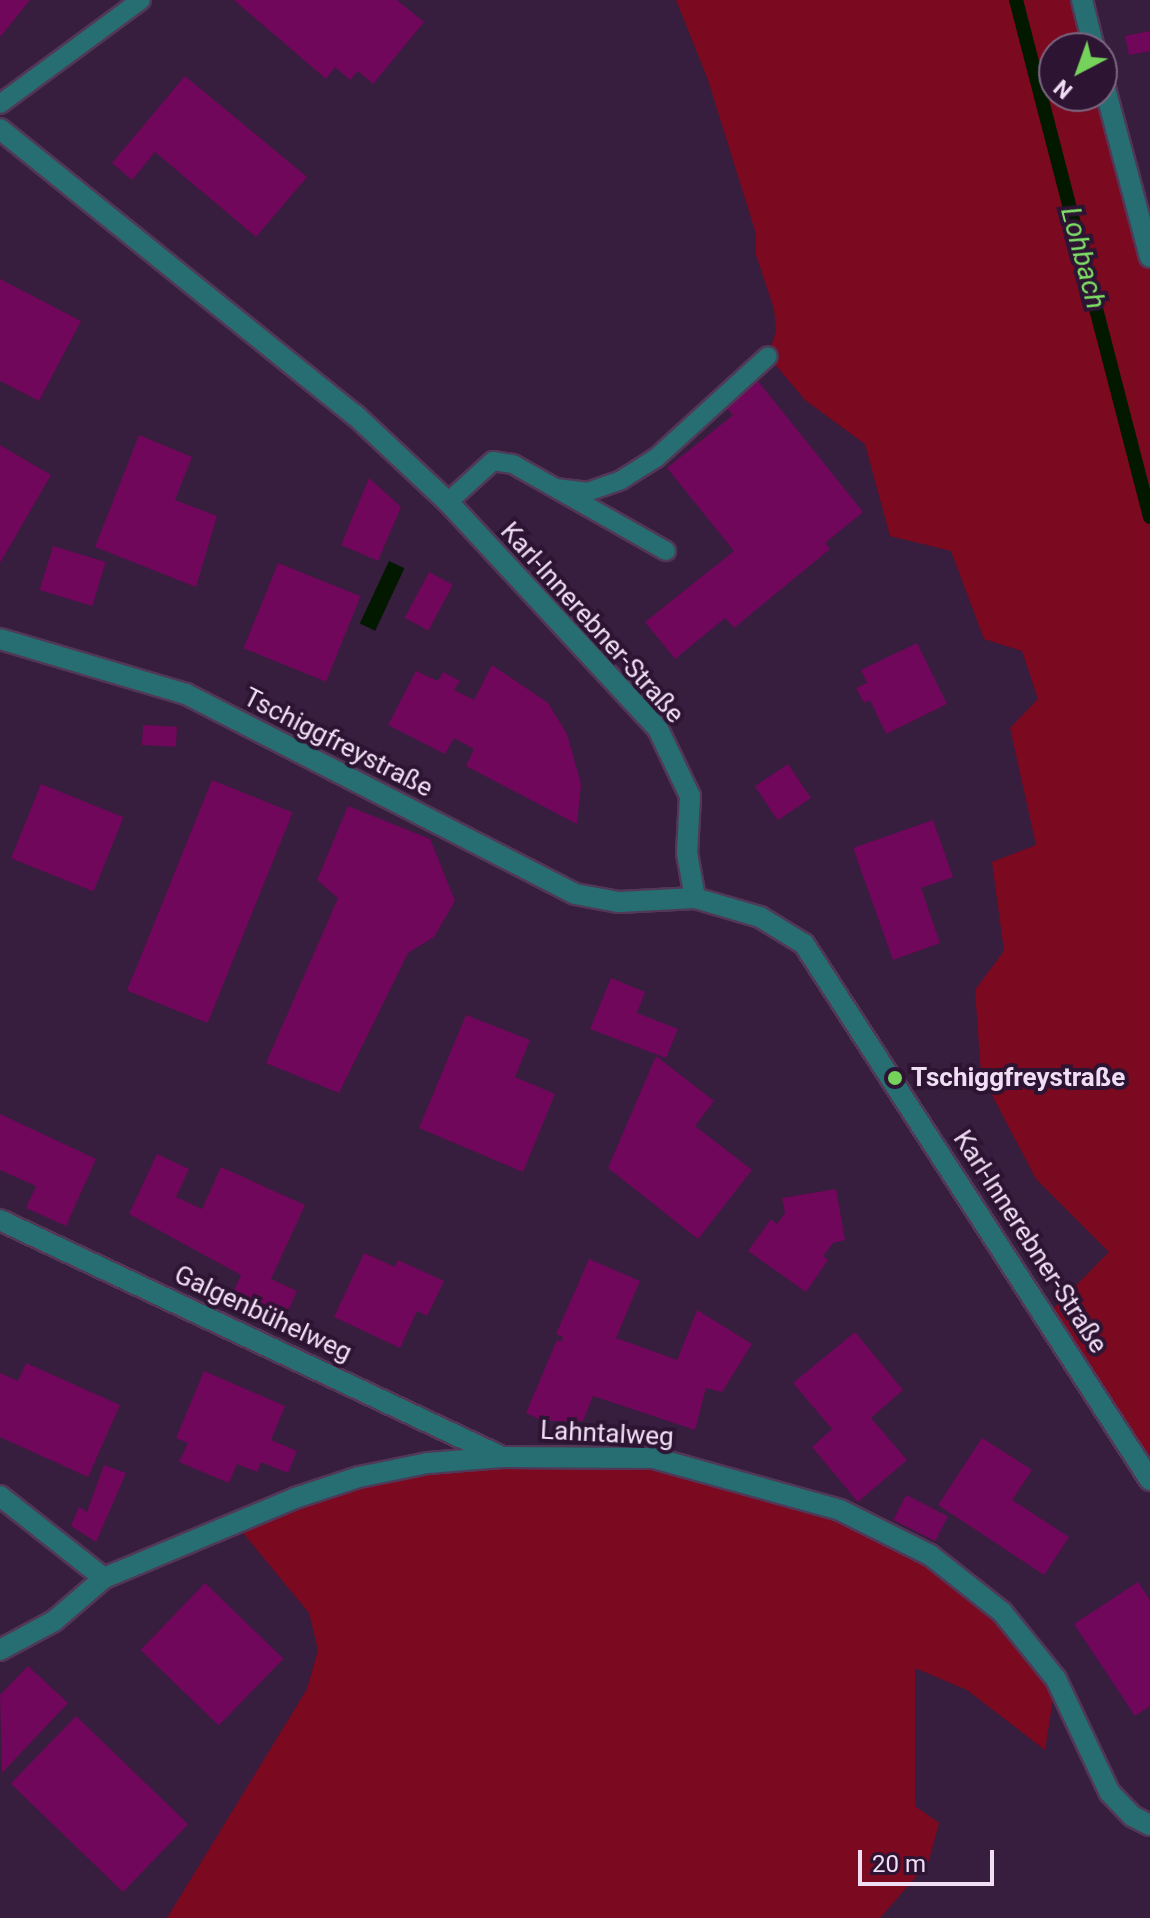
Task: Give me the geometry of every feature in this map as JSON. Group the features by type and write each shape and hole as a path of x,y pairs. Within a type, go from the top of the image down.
{"street":[{"path":"1082,0 1090,32"},
{"path":"1111,112 1150,257"},
{"name":"Karl-Innerebner-Straße","path":"0,129 355,415 448,502 658,729 690,796 687,853 695,898 760,917 804,944 1150,1480"},
{"name":"Tschiggfreystraße","path":"0,639 186,694 575,894 619,902 695,898"},
{"name":"Galgenbühelweg","path":"0,1220 502,1457"},
{"name":"Lahntalweg","path":"0,1650 54,1621 104,1578 295,1498 359,1477 428,1463 502,1457 615,1455 697,1466 840,1510 930,1555 1002,1612 1056,1679 1110,1793 1132,1816 1150,1825"},
{"path":"0,1496 104,1578"}],"lane":[{"path":"0,104 141,0"},
{"path":"556,488 587,492 621,480 656,458 768,356"},
{"path":"448,502 493,461 513,464 666,551"}],"shaded area":[{"path":"676,0 1082,0 1090,32 1038,32 1038,112 1107,112 1150,257 1150,1480 1047,1315 1109,1252 1036,1179 981,1074 975,990 1004,951 992,862 1036,845 1010,728 1038,699 1022,651 984,639 951,551 890,536 865,444 805,400 768,356 776,331 774,309 756,255 756,234 708,80"},
{"path":"389,561 404,568 375,631 360,624"},
{"path":"428,1463 697,1466 930,1555 1056,1679 1045,1750 967,1690 915,1668 915,1806 939,1823 928,1863 880,1918 167,1918 307,1689 318,1650 309,1613 234,1522"}],"building":[{"path":"0,0 30,0 0,37"},
{"path":"234,0 397,0 424,22 373,84 358,71 350,80 335,67 326,79"},
{"path":"1150,31 1150,51 1129,55 1125,36"},
{"path":"185,76 307,177 256,237 155,152 132,180 112,163"},
{"path":"0,279 81,321 39,401 0,381"},
{"path":"758,381 863,512 825,543 830,549 734,628 725,618 675,659 645,622 734,551 667,468 733,415 725,407"},
{"path":"139,435 192,457 175,500 217,516 196,587 95,547"},
{"path":"0,445 51,475 0,563"},
{"path":"369,478 401,507 378,561 341,545"},
{"path":"53,546 106,562 92,606 40,590"},
{"path":"278,563 361,596 326,682 244,648"},
{"path":"429,572 453,585 428,631 405,618"},
{"path":"917,643 947,704 886,734 870,700 864,703 856,688 867,683 861,670"},
{"path":"492,665 548,703 567,734 581,784 577,824 466,766 474,749 454,738 445,754 388,725 416,671 438,681 443,672 460,681 454,690 474,700"},
{"path":"143,725 177,727 176,747 142,745"},
{"path":"788,764 811,798 778,820 755,786"},
{"path":"212,780 293,813 208,1023 127,990"},
{"path":"41,784 124,817 94,892 11,858"},
{"path":"348,806 430,839 455,901 434,937 408,953 339,1093 266,1063 338,898 317,880"},
{"path":"933,820 953,877 921,888 940,943 893,960 853,848"},
{"path":"611,978 645,992 637,1013 678,1029 666,1058 590,1029"},
{"path":"466,1015 530,1040 515,1077 555,1094 523,1172 419,1128"},
{"path":"656,1056 714,1101 695,1126 752,1170 698,1239 608,1168"},
{"path":"0,1114 96,1159 66,1226 26,1208 36,1186 0,1170"},
{"path":"157,1154 189,1169 176,1197 202,1209 221,1167 305,1205 271,1279 297,1291 280,1328 228,1303 241,1275 129,1214"},
{"path":"836,1189 845,1240 833,1243 823,1256 828,1260 806,1292 748,1251 771,1219 777,1224 785,1213 782,1198"},
{"path":"364,1253 395,1267 398,1260 444,1281 427,1316 417,1311 400,1348 334,1317"},
{"path":"589,1259 640,1281 616,1338 677,1360 697,1310 752,1344 722,1392 706,1388 695,1430 593,1396 583,1421 543,1421 526,1413 557,1340 561,1342 563,1337 556,1334"},
{"path":"855,1332 903,1390 871,1418 907,1460 858,1502 812,1447 832,1429 793,1383"},
{"path":"26,1363 120,1405 88,1477 0,1437 0,1373 18,1381"},
{"path":"204,1371 285,1406 271,1440 297,1451 288,1473 261,1462 257,1472 237,1464 229,1483 179,1462 188,1443 176,1438"},
{"path":"982,1438 1032,1470 1012,1500 1069,1537 1044,1575 938,1505"},
{"path":"104,1465 126,1473 96,1542 71,1526 79,1507 87,1512"},
{"path":"906,1495 948,1516 935,1541 893,1520"},
{"path":"1138,1582 1150,1600 1150,1706 1135,1716 1074,1624"},
{"path":"205,1583 283,1659 219,1726 140,1650"},
{"path":"28,1666 68,1703 2,1773 0,1695"},
{"path":"76,1716 188,1824 123,1892 11,1784"}],"waterway":[{"name":"Lohbach","path":"1016,0 1150,517"}],"place":[{"name":"Tschiggfreystraße","path":"895,1078"}]}
